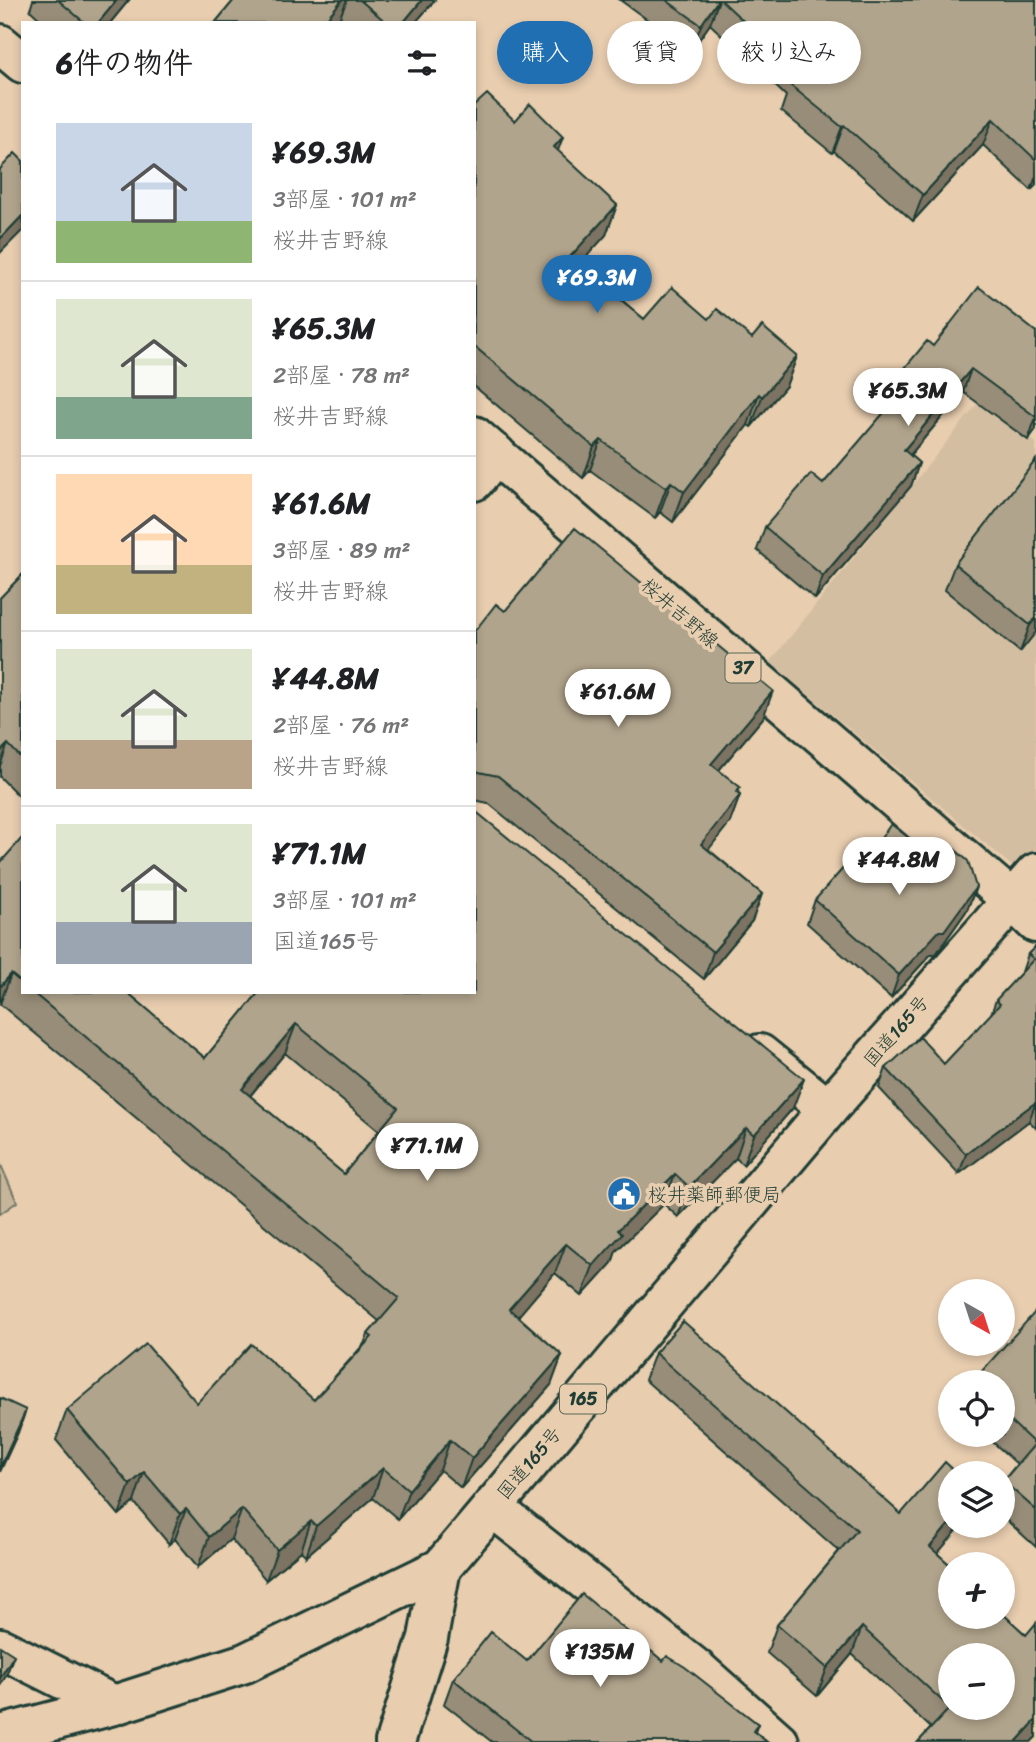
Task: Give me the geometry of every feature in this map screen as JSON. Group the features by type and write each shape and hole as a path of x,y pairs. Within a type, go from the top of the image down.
{"main road":[{"path":"0,44 21,61"},
{"name":"桜井吉野線","path":"482,457 1028,899"},
{"name":"国道165号","path":"0,1735 114,1705 245,1663 441,1568 828,1109 1028,899"},
{"path":"731,1030 828,1109"},
{"path":"492,1507 698,1670 779,1742"},
{"path":"395,1742 428,1638 441,1568"},
{"path":"0,1648 114,1705"}],"shaded area":[{"path":"982,398 1036,443 1036,851 1019,872 770,662"},
{"path":"0,1163 17,1202 0,1214"}],"building":[{"path":"58,0 117,0 100,21 83,21"},
{"path":"234,0 342,0 325,21 217,21"},
{"path":"360,0 422,0 405,21 385,21"},
{"path":"666,0 718,0 703,22 695,21"},
{"path":"721,0 1036,0 1036,160 993,119 923,195 844,125 842,127 790,85 861,84 861,21 743,21"},
{"path":"487,94 515,121 530,104 563,137 554,147 617,205 570,257 644,319 672,287 709,319 717,309 752,338 762,326 797,356 762,397 759,394 684,492 671,482 666,488 601,440 594,447 476,348 476,104"},
{"path":"15,153 21,159 21,217 0,239 0,169"},
{"path":"979,287 1036,332 1036,417 971,369 904,450 919,463 823,576 765,527 811,474 823,484 900,394 890,386 927,341 933,346"},
{"path":"1036,460 1036,618 1030,625 955,564"},
{"path":"575,528 773,691 711,764 740,787 737,792 740,795 701,844 762,894 713,952 498,776 476,770 476,629 496,604 505,611"},
{"path":"21,576 21,758 8,744 0,752 0,598"},
{"path":"476,812 804,1079 754,1135 746,1128 689,1187 675,1174 618,1230 622,1234 593,1266 566,1244 509,1309 562,1355 472,1458 450,1440 409,1490 383,1468 316,1526 311,1521 277,1550 242,1509 209,1537 186,1509 180,1514 144,1472 130,1485 67,1410 146,1344 197,1403 251,1344 314,1400 372,1337 368,1334 399,1298 34,994 129,994 205,1058 257,994 476,994","holes":["296,1024 398,1108 344,1174 242,1089"]},
{"path":"891,824 939,861 951,846 968,861 976,887 944,931 939,931 899,975 815,900 846,865 856,874"},
{"path":"21,839 21,982 11,974 0,987 0,863"},
{"path":"1036,946 1036,1102 966,1154 886,1068 920,1037 944,1064 1000,1004 996,1000 1034,959 1028,954"},
{"path":"1036,1311 1036,1510 1015,1492 1015,1467 1035,1444 1015,1425 1015,1370 983,1370 995,1356 1015,1356 1015,1334"},
{"path":"683,1321 901,1514 938,1470 938,1537 930,1547 938,1554 938,1629 1015,1629 1015,1625 1026,1635 1036,1623 1036,1720 1016,1742 918,1742 939,1720 1015,1720 1015,1643 938,1643 938,1697 862,1627 827,1668 777,1625 857,1530 655,1353"},
{"path":"0,1398 26,1410 0,1467"},
{"path":"582,1594 663,1661 667,1656 685,1667 758,1724 753,1731 767,1742 532,1742 453,1679 491,1632 527,1661"},
{"path":"0,1646 14,1655 0,1678"}],"place":[{"name":"桜井薬師郵便局","path":"624,1194"}]}
